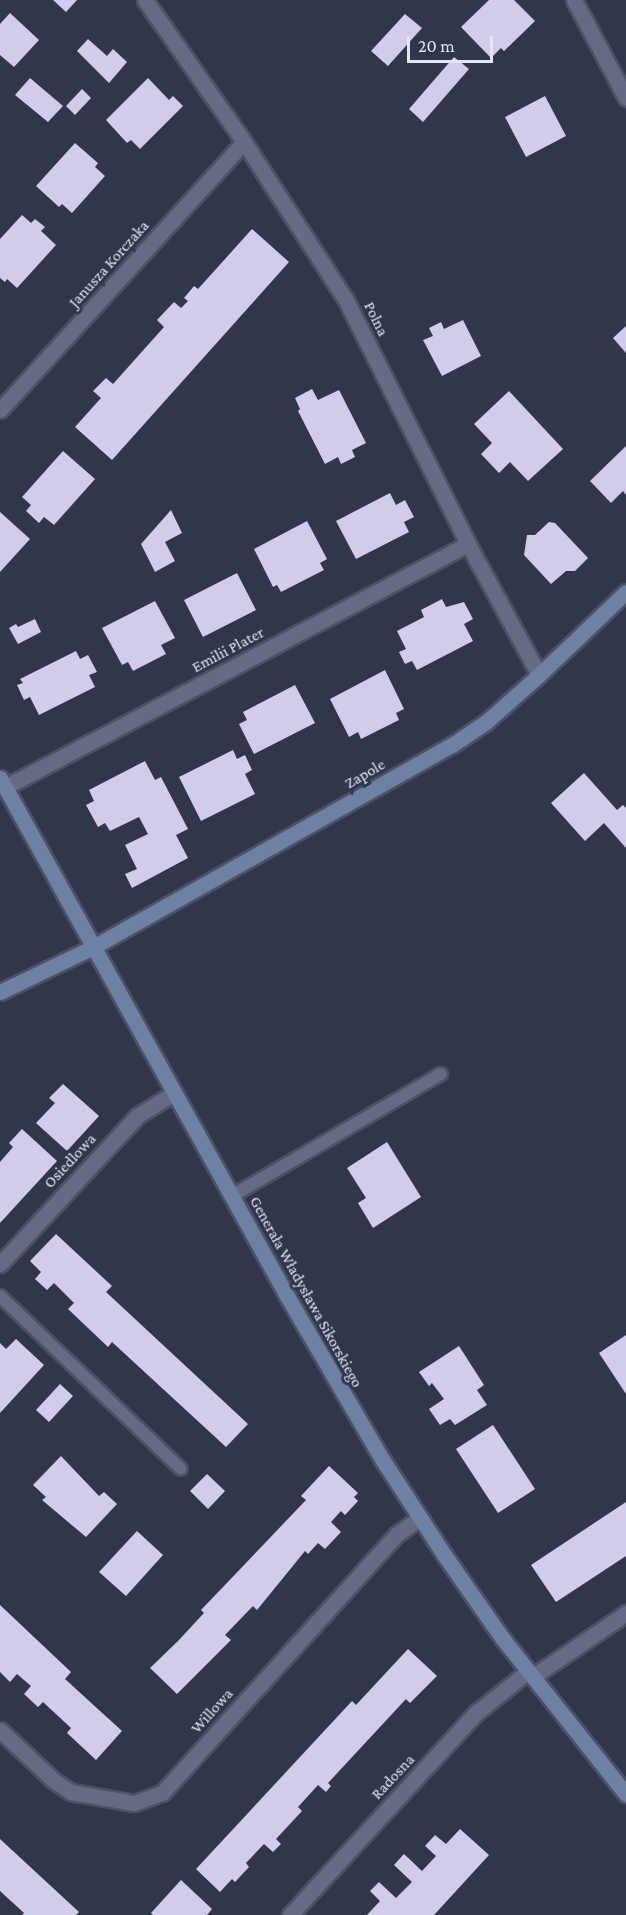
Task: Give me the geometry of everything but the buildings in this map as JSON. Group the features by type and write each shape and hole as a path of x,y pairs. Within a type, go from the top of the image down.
{"street":[{"name":"Polna","path":"145,0 244,142 346,300 468,544 539,675"},
{"path":"574,0 626,98"},
{"name":"Janusza Korczaka","path":"0,410 244,142"},
{"name":"Emilii Plater","path":"2,782 468,544"},
{"name":"Zapole","path":"0,992 93,947 452,744 486,722 626,592"},
{"name":"Generała Władysława Sikorskiego","path":"2,782 344,1396 420,1518 530,1674 626,1794"},
{"name":"Osiedlowa","path":"0,1264 137,1116 174,1093"},
{"name":"Willowa","path":"0,1730 53,1780 71,1792 134,1803 162,1793 397,1534 420,1518"},
{"name":"Radosna","path":"290,1915 477,1713 530,1674 626,1613"}],"lane":[{"path":"232,1197 441,1074"},
{"path":"0,1296 180,1469"}]}
